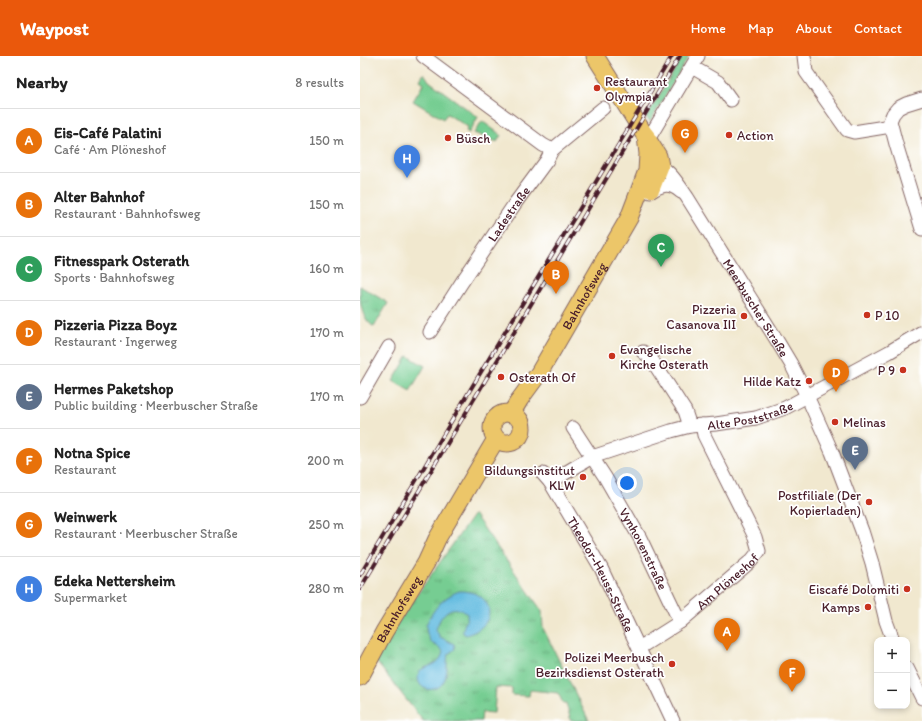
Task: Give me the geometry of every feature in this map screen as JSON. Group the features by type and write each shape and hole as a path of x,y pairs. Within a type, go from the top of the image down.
{"main road":[{"path":"595,56 646,136 648,154 653,168"},
{"name":"Bahnhofsweg","path":"630,218 650,192 653,168"},
{"name":"Bahnhofsweg","path":"515,416 528,403 539,373 630,218 653,168"},
{"path":"501,415 515,416 522,428 519,438 516,441 501,441 493,433 492,426 495,420 501,415"},
{"name":"Bahnhofsweg","path":"360,677 384,632 426,563 467,505 501,441"}],"street":[{"path":"423,56 543,145 552,150"},
{"path":"804,56 806,72 847,130 854,132 891,126"},
{"path":"646,136 652,133 695,61 718,82 731,100"},
{"path":"922,98 906,104 896,110 891,117 891,126 922,229"},
{"name":"Ladestraße","path":"430,332 516,202 547,160 552,150 603,108"},
{"name":"Meerbuscher Straße","path":"653,168 672,175 791,364 832,452 862,531 892,637"},
{"name":"Meerbuscher Straße","path":"650,192 659,186 666,184 674,187 686,197"},
{"name":"Alte Poststraße","path":"546,478 592,457 671,430 728,423 772,413 880,357 922,332"},
{"path":"361,392 389,347"},
{"name":"Alte Poststraße","path":"643,352 650,357 696,426"},
{"name":"Am Plöneshof","path":"639,648 680,622 752,560 759,552 755,538 704,435 696,426"},
{"path":"573,428 592,457"},
{"name":"Vynhovenstraße","path":"592,457 640,538 680,622"},
{"name":"Theodor-Heuss-Straße","path":"546,478 601,568 673,721"},
{"path":"910,673 922,698"}],"green space":[{"path":"683,56 689,56 650,122 646,117"},
{"path":"424,73 429,81 478,117 469,133 466,131 468,127 447,114 443,119 413,101 424,83 420,80"},
{"path":"482,121 501,135 497,142 474,133"},
{"path":"360,286 388,303 374,327 369,323 363,314"},
{"path":"408,356 425,366 410,391 393,381"},
{"path":"474,514 542,611 543,628 589,721 571,721 566,703 563,703 558,693 530,690 529,696 512,695 512,688 496,687 494,713 482,712 481,721 423,721 375,660 390,633"}],"water":[{"path":"459,591 471,592 480,596 486,602 489,609 488,616 485,624 466,635 463,633 463,630 467,619 467,614 460,610 454,609 443,615 436,630 440,637 454,644 455,649 448,654 446,677 442,684 435,689 427,689 420,685 418,681 419,672 437,662 441,658 443,652 430,640 426,625 439,604"}],"railway":[{"path":"360,575 672,56"},
{"path":"360,589 680,56"}],"place":[{"name":"Restaurant Olympia","path":"597,88"},
{"name":"Action","path":"729,135"},
{"name":"Büsch","path":"448,138"},
{"name":"Weinwerk","path":"685,153"},
{"name":"Edeka Nettersheim","path":"407,178"},
{"name":"Fitnesspark Osterath","path":"661,267"},
{"name":"Alter Bahnhof","path":"556,294"},
{"name":"P 10","path":"867,315"},
{"name":"Pizzeria Casanova III","path":"744,316"},
{"name":"Evangelische Kirche Osterath","path":"612,356"},
{"name":"P 9","path":"903,370"},
{"name":"Osterath Of","path":"501,377"},
{"name":"Hilde Katz","path":"809,381"},
{"name":"Pizzeria Pizza Boyz","path":"836,392"},
{"name":"Melinas","path":"835,422"},
{"name":"Hermes Paketshop","path":"855,470"},
{"name":"Bildungsinstitut KLW","path":"583,477"},
{"name":"Postfiliale (Der Kopierladen)","path":"869,502"},
{"name":"Eiscafé Dolomiti","path":"907,589"},
{"name":"Kamps","path":"868,607"},
{"name":"Eis-Café Palatini","path":"727,651"},
{"name":"Polizei Meerbusch Bezirksdienst Osterath","path":"672,664"},
{"name":"Notna Spice","path":"792,692"}]}
